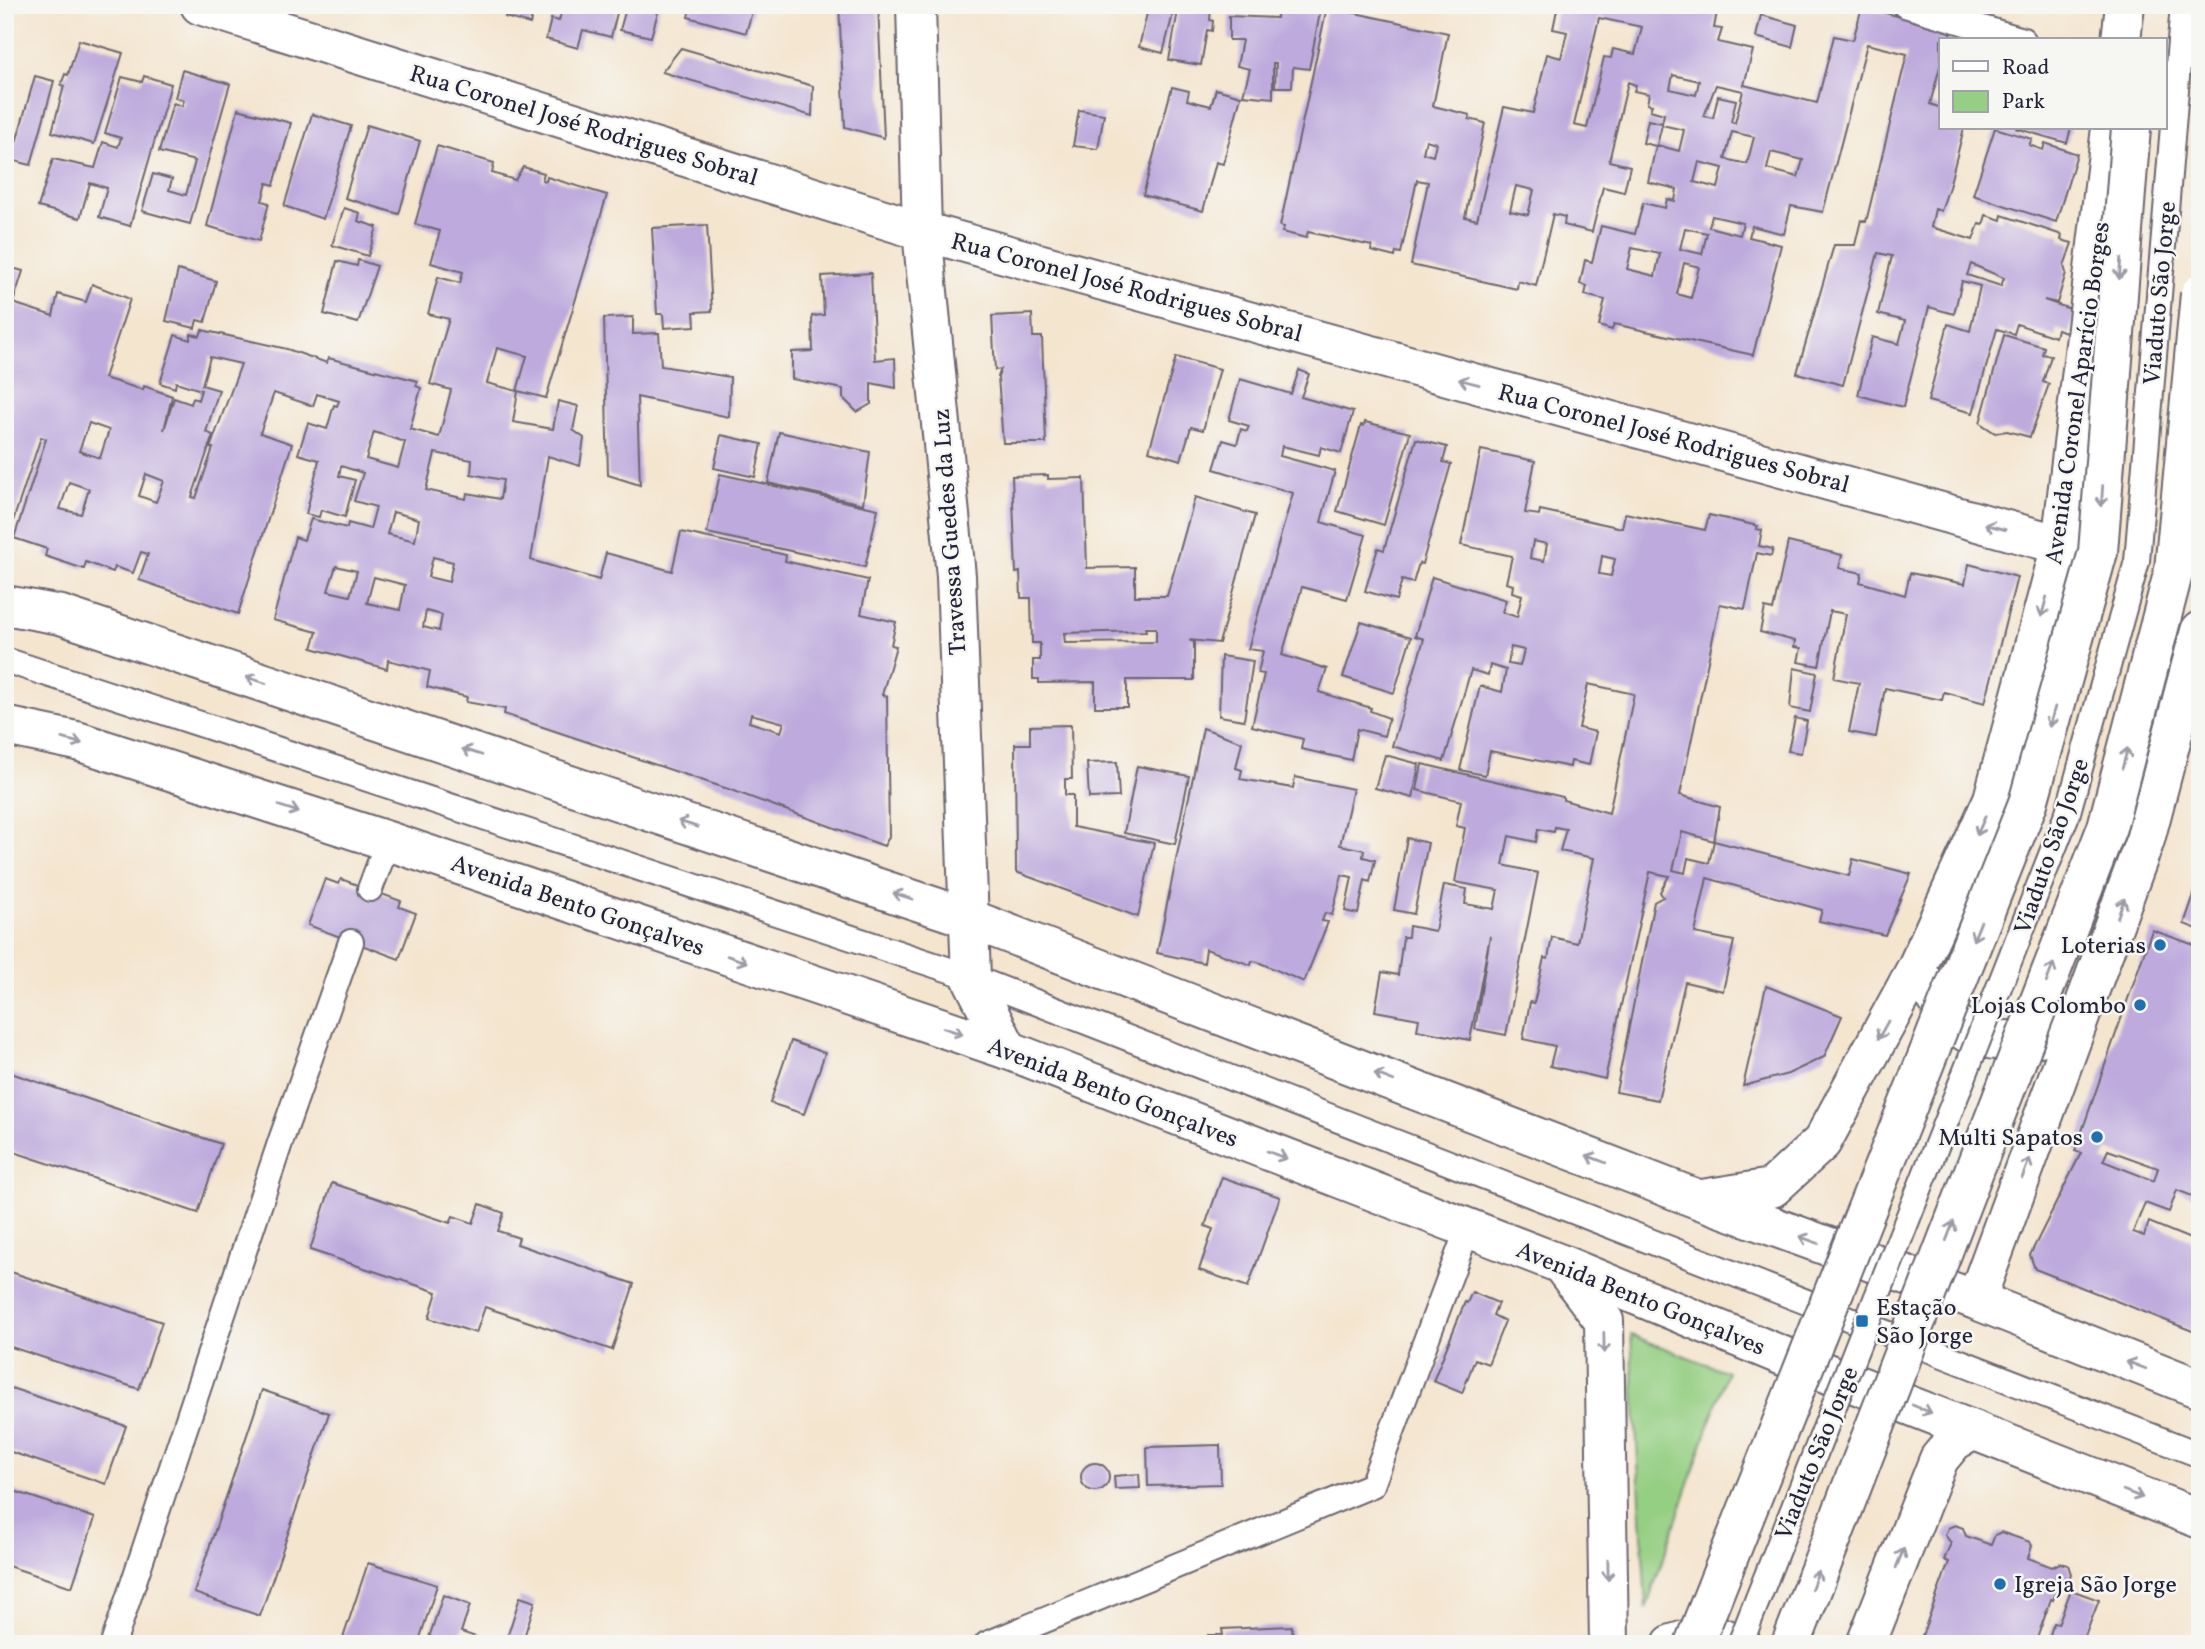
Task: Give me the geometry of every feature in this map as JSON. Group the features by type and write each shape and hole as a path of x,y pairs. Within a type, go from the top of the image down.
{"main road":[{"name":"Rua Coronel José Rodrigues Sobral","path":"200,5 922,231 2061,545"},
{"name":"Travessa Guedes da Luz","path":"916,5 922,231 957,576 971,978 1008,1050"},
{"path":"2121,38 2125,5"},
{"path":"2138,38 2140,5"},
{"name":"Avenida Coronel Aparício Borges","path":"1700,1200 1772,1188 1822,1142 1917,967 1993,799 2061,545 2111,130"},
{"name":"Viaduto São Jorge","path":"1694,1644 2028,803 2098,552 2131,130"},
{"name":"Viaduto São Jorge","path":"1791,1644 2106,827 2174,569 2200,294"},
{"path":"5,597 968,918 1700,1200 1976,1300 2200,1389"},
{"path":"5,605 61,615"},
{"path":"1976,1300 2145,840 2200,631"},
{"name":"Avenida Bento Gonçalves","path":"5,726 77,741 388,841 1008,1050 1561,1264 2200,1519"},
{"path":"1917,967 1940,1004 1969,1034 2017,1041 2077,1031"},
{"path":"1561,1264 1604,1321 1609,1644"},
{"path":"1866,1644 1939,1459 1954,1441 1974,1430"},
{"path":"1672,1644 1707,1633 1741,1644"}],"lane":[{"path":"1905,5 2016,38"},
{"name":"Viaduto São Jorge","path":"1741,1644 2068,812 2134,574 2183,5"},
{"path":"5,660 69,678 971,978 2200,1455"},
{"path":"5,666 69,678"},
{"path":"5,671 69,678"},
{"path":"370,889 388,841"},
{"path":"113,1644 276,1153 351,942"},
{"path":"987,1644 1372,1485 1468,1228"}],"green space":[{"path":"1631,1335 1727,1372 1646,1609"}],"building":[{"path":"509,5 535,5 530,24 505,17"},
{"path":"563,5 619,5 611,37 583,30 578,48 546,39 551,19 559,21"},
{"path":"627,5 660,5 651,37 620,30"},
{"path":"691,5 754,5 746,33 688,17"},
{"path":"839,5 878,5 884,138 845,127"},
{"path":"1149,5 1174,10 1163,53 1139,47"},
{"path":"1179,5 1211,9 1212,31 1207,30 1201,65 1169,60"},
{"path":"1278,5 1321,8 1309,69 1293,67 1292,87 1275,87 1276,63 1273,63 1273,98 1243,95 1250,69 1237,66 1242,40 1229,40 1229,16 1277,18"},
{"path":"1558,5 1690,5 1717,12 1714,28 1722,29 1718,42 1753,50 1744,85 1817,103 1834,36 1853,40 1862,7 1952,30 1950,38 1939,38 1939,70 1930,104 1939,107 1939,130 1963,130 1941,211 1935,209 1931,227 1973,240 1986,215 2001,220 2002,215 2062,235 2061,240 2072,243 2064,266 2066,273 2057,303 2044,300 2076,311 2069,333 2057,329 2055,337 2017,324 2014,334 1997,329 1973,413 1928,401 1948,324 1970,331 1980,286 1962,281 1954,314 1929,307 1903,407 1858,395 1872,337 1899,344 1905,321 1878,314 1892,256 1878,253 1843,385 1797,373 1834,245 1855,245 1861,220 1866,222 1907,54 1867,44 1823,212 1791,206 1784,234 1752,226 1749,237 1781,245 1753,355 1614,324 1612,330 1599,326 1605,300 1585,295 1587,286 1580,284 1585,260 1592,262 1601,226 1635,234 1643,203 1665,208 1667,199 1675,201 1677,189 1648,182 1656,146 1643,143 1648,120 1662,123 1664,114 1650,110 1652,105 1647,104 1649,94 1634,91 1636,85 1628,82 1609,161 1630,166 1624,192 1603,187 1592,232 1564,225 1565,217 1553,214 1536,286 1518,281 1517,289 1411,265 1428,182 1417,180 1401,253 1396,252 1395,257 1371,251 1372,246 1308,232 1306,238 1282,232 1284,227 1280,226 1327,7 1448,33 1433,106 1470,115 1469,119 1485,123 1465,217 1477,220 1504,107 1533,113 1547,54 1561,58 1567,32 1553,29","holes":["1599,18 1642,27 1635,54 1613,49 1611,58 1604,57 1587,128 1574,125","1673,75 1699,81 1696,95 1670,89","1716,85 1743,91 1735,123 1731,122 1736,100 1718,96 1713,118 1704,116","1662,125 1684,130 1679,151 1657,145","1732,132 1754,137 1747,164 1725,159","1426,140 1436,143 1433,156 1423,153","1771,152 1803,160 1798,177 1767,169","1699,162 1723,168 1718,188 1694,182","1516,186 1534,190 1528,215 1510,211","1712,216 1743,223 1740,235 1709,227","1685,228 1707,233 1702,254 1680,249","1632,248 1660,254 1655,276 1627,269","1684,263 1699,267 1691,298 1677,294","1971,264 2004,278 2001,286 1967,275"]},
{"path":"1761,15 1797,25 1792,47 1756,37"},
{"path":"79,40 123,53 94,144 52,132 64,86 61,85 65,74 68,75"},
{"path":"681,48 813,86 812,116 662,72"},
{"path":"182,70 230,84 190,224 142,211 153,174 172,179 169,190 186,195 195,161 159,152 173,103 182,106 184,100 175,98"},
{"path":"35,76 54,81 31,165 11,160"},
{"path":"144,76 171,84 130,226 99,217 107,188 90,183 80,218 38,207 53,159 95,168 103,142 118,147 121,138 105,133 122,77 142,82"},
{"path":"1172,87 1189,91 1187,100 1211,106 1216,89 1241,96 1223,164 1216,162 1203,211 1143,195"},
{"path":"238,109 291,123 274,185 267,183 262,201 269,203 259,241 207,226"},
{"path":"1079,110 1104,114 1098,149 1073,146"},
{"path":"312,114 351,126 323,219 284,206"},
{"path":"367,125 420,141 399,214 345,198"},
{"path":"1994,130 2032,139 2029,145 2043,150 2045,143 2077,154 2056,222 1973,195"},
{"path":"2022,130 2070,130 2067,143"},
{"path":"437,146 494,163 492,173 515,180 523,167 544,173 542,180 546,181 547,177 607,195 546,398 518,391 513,422 553,429 558,401 578,406 573,430 584,438 580,466 548,456 531,560 599,580 606,553 672,571 681,532 786,555 785,561 868,580 861,614 896,622 891,645 896,646 882,695 887,696 889,837 884,846 731,790 504,714 505,709 466,702 467,697 427,687 430,671 388,660 387,669 312,648 317,632 273,620 295,537 304,540 311,519 347,528 348,523 370,529 376,507 354,501 363,473 341,466 339,476 355,480 345,517 321,510 319,517 306,514 319,460 298,454 308,423 327,429 334,405 337,406 339,401 317,394 313,406 274,393 260,433 292,444 238,614 139,580 148,554 141,552 133,573 115,567 113,572 86,562 84,569 45,556 47,549 14,538 46,439 41,437 8,536 5,535 5,425 12,404 5,401 5,266 23,271 13,303 53,316 58,294 86,302 92,284 130,299 104,378 143,390 144,386 172,396 164,430 174,398 191,404 193,398 198,400 201,390 176,382 175,388 160,383 175,335 190,340 191,334 200,336 202,330 287,349 327,363 328,358 418,381 416,386 421,388 410,429 439,437 451,390 430,384 449,319 428,314 438,277 460,283 463,272 431,263 440,231 415,224","holes":["497,348 527,356 517,391 487,383","210,357 241,364 210,448 213,448 196,498 192,497 213,435 206,432 219,390 202,385","89,423 109,430 100,458 79,451","374,432 405,442 398,468 366,459","435,453 472,460 471,474 503,480 500,499 467,493 466,499 426,490","146,474 164,481 156,502 139,496","69,482 89,489 81,514 60,509","393,512 419,519 415,541 387,534","433,557 453,562 449,582 428,577","336,566 357,571 350,596 328,591","374,577 405,585 400,610 367,603","426,611 442,615 439,631 423,627","751,714 784,723 781,732 749,722"]},
{"path":"344,208 360,213 358,221 377,227 368,256 332,245"},
{"path":"707,225 712,311 694,312 695,326 664,328 663,314 657,314 652,228"},
{"path":"358,260 377,266 358,323 324,314 337,261 357,266"},
{"path":"178,270 216,281 205,322 197,320 195,328 166,321"},
{"path":"871,273 875,360 895,358 896,388 871,383 871,404 857,412 843,398 843,389 792,379 792,352 813,351 812,316 824,315 822,276"},
{"path":"1032,314 1033,337 1042,337 1046,443 1003,443 998,377 1001,369 995,370 992,316"},
{"path":"633,317 633,334 659,333 661,366 730,377 729,417 637,397 640,485 608,475 604,318"},
{"path":"2004,335 2044,347 2042,354 2051,356 2043,382 2049,384 2030,437 2007,431 1995,433 1980,423"},
{"path":"1176,357 1220,369 1203,430 1191,427 1181,460 1149,451"},
{"path":"1299,370 1309,374 1301,397 1353,412 1341,453 1321,447 1319,455 1282,446 1280,456 1335,471 1321,522 1366,535 1347,599 1302,587 1282,655 1327,669 1319,692 1371,708 1370,711 1389,718 1384,736 1357,729 1351,760 1301,749 1303,739 1252,726 1264,674 1258,673 1263,651 1248,649 1293,493 1214,469 1223,440 1237,444 1241,429 1247,431 1249,426 1229,420 1240,379 1291,394"},
{"path":"1365,422 1410,433 1384,525 1337,511 1361,425 1364,426"},
{"path":"779,432 870,452 863,504 768,483"},
{"path":"721,435 762,444 755,477 714,468"},
{"path":"1416,439 1447,447 1443,462 1451,464 1422,564 1419,563 1413,583 1402,580 1396,600 1365,591 1378,548 1384,550"},
{"path":"1481,450 1535,461 1525,513 1539,515 1540,510 1622,528 1625,513 1705,530 1709,515 1758,526 1756,529 1762,530 1759,546 1773,549 1771,556 1757,553 1745,609 1720,604 1680,795 1720,807 1714,841 1849,876 1853,859 1911,874 1885,935 1819,921 1822,910 1707,878 1695,933 1734,941 1723,991 1685,982 1658,1100 1616,1092 1654,902 1663,897 1660,892 1669,876 1650,872 1605,1079 1550,1066 1555,1046 1523,1039 1530,1002 1534,1003 1544,958 1548,959 1552,937 1577,943 1594,858 1560,851 1566,829 1555,827 1554,832 1538,829 1536,842 1509,836 1503,865 1538,873 1506,1035 1475,1029 1490,936 1470,1040 1417,1030 1419,1019 1375,1011 1382,972 1398,975 1403,937 1408,937 1409,926 1435,931 1444,885 1467,889 1465,904 1494,909 1498,890 1455,882 1465,828 1456,826 1461,801 1417,790 1422,764 1563,797 1563,800 1609,813 1634,694 1588,684 1579,728 1596,732 1589,765 1571,761 1570,767 1490,751 1485,775 1460,770 1480,686 1502,692 1506,670 1490,665 1488,675 1471,670 1444,761 1392,746 1424,639 1415,636 1432,577 1506,600 1502,612 1517,617 1522,595 1512,592 1513,585 1506,583 1512,556 1461,545","holes":["1533,541 1547,544 1544,561 1530,558","1602,556 1615,559 1611,576 1599,574","1511,647 1524,650 1520,666 1508,664","1682,832 1714,841 1709,863 1688,858 1685,873 1673,870"]},
{"path":"720,474 878,509 865,567 707,533"},
{"path":"1012,476 1084,478 1087,568 1135,567 1135,596 1167,596 1195,497 1255,515 1219,643 1189,640 1194,642 1194,680 1127,680 1127,707 1095,707 1095,682 1039,683 1039,679 1033,679 1033,660 1040,660 1040,643 1032,643 1031,598 1021,598 1020,572 1016,573","holes":["1145,628 1156,628 1156,642 1065,643 1064,633 1146,631"]},
{"path":"1788,542 1842,555 1839,568 1862,573 1860,582 1905,595 1910,573 1965,584 1969,564 2017,577 1985,703 1944,692 1942,700 1885,688 1876,737 1849,732 1859,683 1834,678 1846,614 1830,611 1819,666 1798,662 1801,648 1794,647 1795,641 1760,632 1765,608 1773,610"},
{"path":"1361,622 1411,637 1394,693 1343,677"},
{"path":"1221,656 1253,661 1244,720 1219,716"},
{"path":"1794,668 1817,673 1810,712 1790,708"},
{"path":"1795,718 1807,721 1801,753 1788,751"},
{"path":"1071,725 1072,779 1065,779 1065,795 1073,795 1073,827 1154,843 1138,917 1016,872 1015,744 1030,744 1030,726"},
{"path":"1203,728 1242,742 1236,768 1242,770 1240,779 1293,788 1295,777 1353,789 1340,845 1364,850 1363,857 1375,860 1370,882 1365,880 1358,914 1345,911 1352,877 1342,875 1332,915 1325,913 1322,921 1328,922 1304,982 1258,962 1252,961 1251,965 1206,949 1204,963 1157,953"},
{"path":"1385,755 1419,764 1413,798 1375,788"},
{"path":"1117,762 1119,797 1089,798 1087,763"},
{"path":"1137,766 1189,776 1175,844 1124,833"},
{"path":"1407,838 1428,843 1414,914 1394,910"},
{"path":"2200,877 2200,930 2184,924"},
{"path":"325,879 339,884 341,879 401,901 399,907 416,913 399,959 308,925"},
{"path":"2152,930 2200,947 2200,1199 2177,1190 2169,1212 2145,1203 2133,1232 2144,1236 2149,1222 2200,1243 2200,1334 2035,1269 2030,1255 2081,1153 2075,1151","holes":["2108,1150 2158,1168 2154,1181 2103,1161"]},
{"path":"1766,986 1842,1016 1824,1057 1788,1074 1743,1086"},
{"path":"791,1041 825,1053 804,1114 770,1103"},
{"path":"5,1071 221,1144 198,1213 5,1149"},
{"path":"1222,1177 1280,1197 1248,1287 1199,1270 1213,1229 1205,1226"},
{"path":"332,1183 450,1223 453,1216 473,1223 480,1204 504,1213 498,1231 519,1238 517,1244 634,1284 612,1350 485,1307 476,1333 429,1318 437,1292 310,1250"},
{"path":"5,1270 162,1322 139,1389 5,1345"},
{"path":"1472,1292 1498,1303 1493,1315 1505,1321 1488,1364 1475,1359 1462,1393 1433,1381 1465,1302 1467,1303"},
{"path":"5,1386 126,1426 106,1484 5,1450"},
{"path":"262,1390 329,1413 260,1616 194,1593"},
{"path":"1220,1445 1221,1484 1148,1486 1147,1447"},
{"path":"1095,1463 1105,1467 1109,1477 1105,1487 1095,1491 1085,1487 1081,1477 1085,1467"},
{"path":"1139,1474 1140,1488 1115,1489 1114,1476"},
{"path":"5,1488 95,1518 72,1587 5,1565"},
{"name":"Igreja São Jorge","path":"1955,1525 1963,1528 1966,1536 1991,1545 1995,1535 2001,1532 2030,1542 2032,1546 2028,1558 2052,1567 2060,1563 2068,1565 2071,1574 2069,1579 2060,1582 2053,1600 2051,1599 2035,1644 1919,1644 1949,1562 1944,1560 1951,1543 1945,1535 1948,1528"},
{"path":"368,1563 437,1585 418,1644 341,1644"},
{"path":"2071,1590 2099,1600 2082,1644 2067,1644 2050,1634 2054,1623 2058,1624"},
{"path":"443,1595 470,1605 461,1632 496,1644 427,1644"},
{"path":"520,1597 535,1602 522,1644 505,1644"},
{"path":"1292,1626 1293,1644 1209,1644 1208,1635 1223,1635 1222,1629"}],"place":[{"name":"Loterias","path":"2160,945"},
{"name":"Lojas Colombo","path":"2140,1005"},
{"name":"Multi Sapatos","path":"2097,1137"},
{"name":"Estação São Jorge","path":"1862,1321"},
{"name":"Igreja São Jorge","path":"2000,1584"}]}
